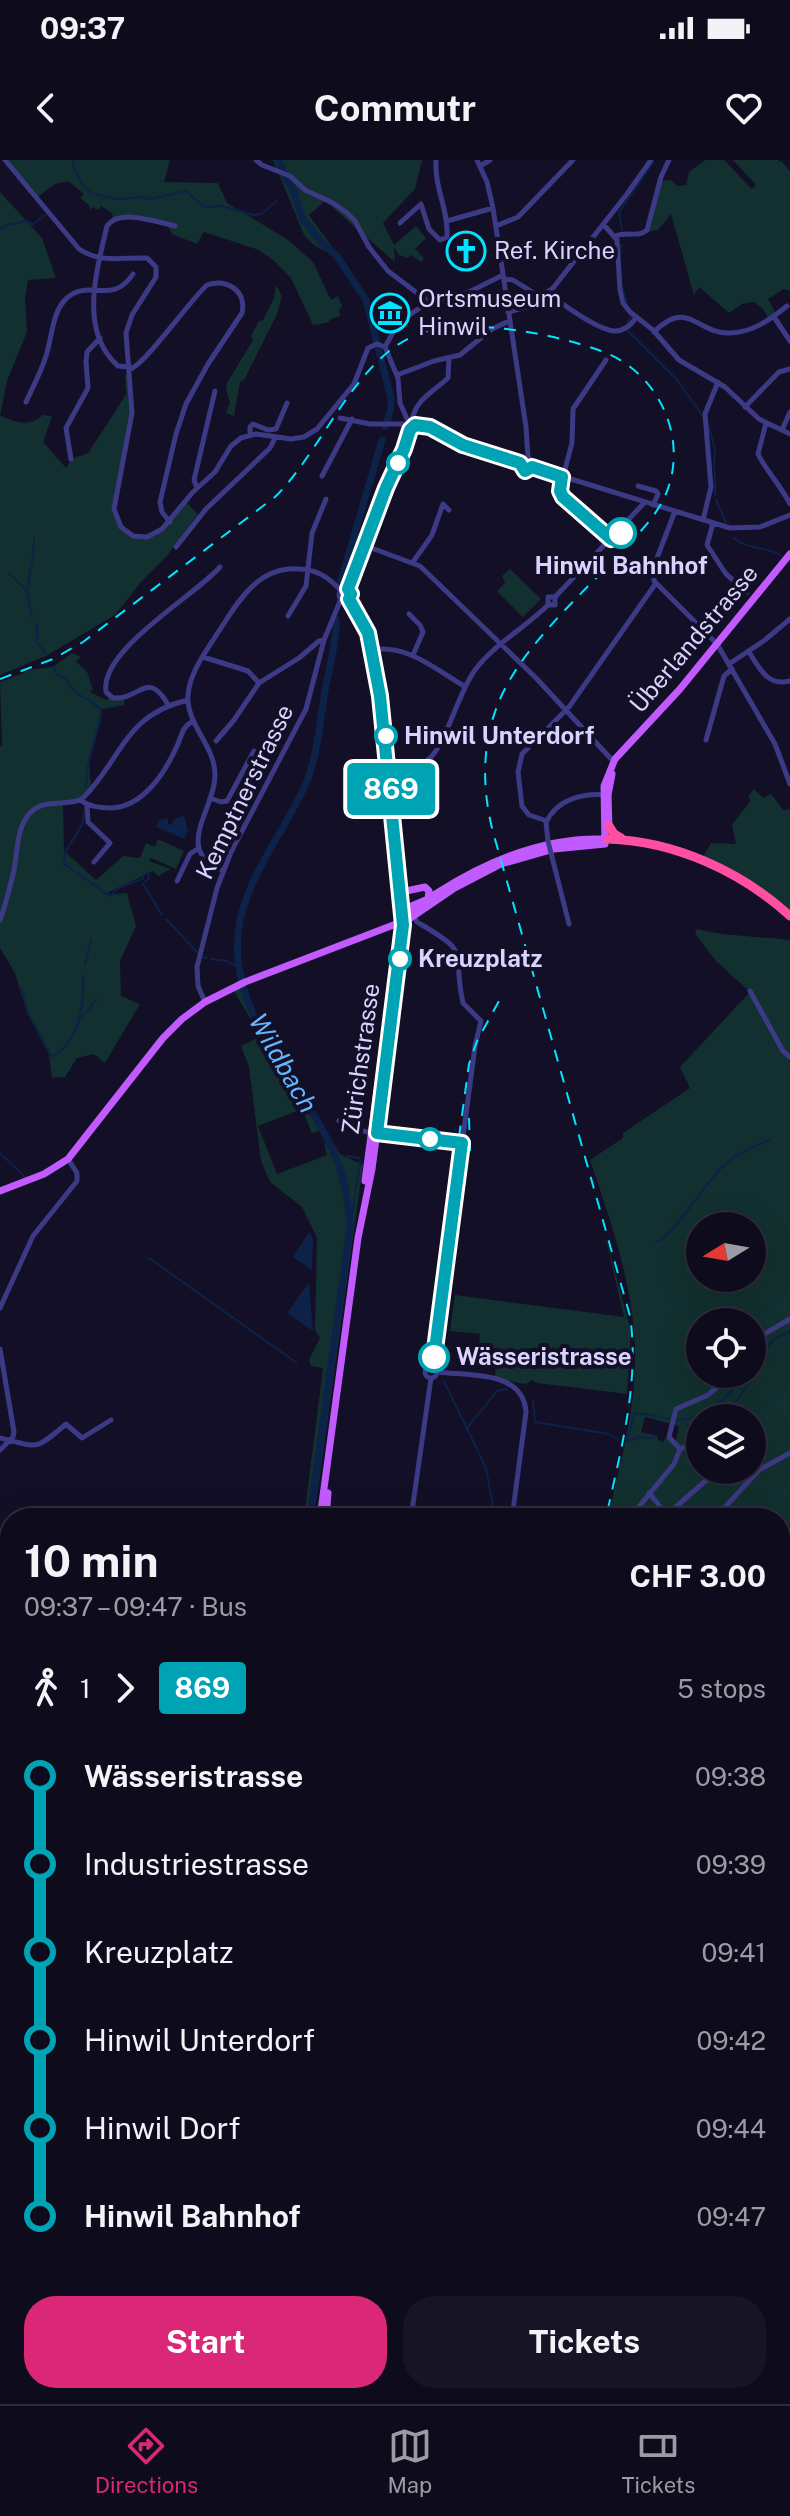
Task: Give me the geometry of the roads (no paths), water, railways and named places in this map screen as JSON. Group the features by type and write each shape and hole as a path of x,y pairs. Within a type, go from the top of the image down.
{"highway":[{"path":"606,824 615,835 624,839 666,846 743,882 790,916"},
{"path":"606,841 624,839"},
{"path":"606,841 680,853"}],"main road":[{"name":"Überlandstrasse","path":"606,841 607,774 613,761 672,699 790,554"},
{"name":"Überlandstrasse","path":"606,795 613,771 627,748"},
{"path":"587,839 599,833 606,824"},
{"path":"402,921 428,899 429,891 423,887 406,891 399,900 409,907 428,899 471,873 506,857 554,843 587,839 606,841"},
{"path":"4,1189 44,1174 68,1159 163,1038 205,1002 241,984 414,916 453,889 501,864 545,850 606,841"},
{"path":"401,948 414,916"},
{"name":"Zürichstrasse","path":"374,1132 402,921"},
{"name":"Zürichstrasse","path":"324,1508 401,948 402,921"},
{"path":"364,937 391,931 398,939"}],"street":[{"path":"5,160 71,242 85,253 116,261 145,258 156,267 156,277 127,327 132,413 115,498 115,516 124,531 138,537 156,534 170,522 197,488 218,469 233,443 250,434 298,438 319,428 354,384 366,352 379,345 398,323 429,302 503,277 545,295 610,330 625,329 636,318"},
{"path":"256,160 349,215 386,268 429,302"},
{"path":"400,223 421,204 428,227 439,239 447,237 447,221 436,183 436,160"},
{"path":"490,160 479,163 496,226 528,438 528,458"},
{"path":"496,226 518,217 573,160"},
{"path":"508,312 523,308 545,295 604,225 651,160"},
{"path":"616,236 641,234 647,230 661,177 669,160"},
{"path":"447,221 493,208"},
{"path":"170,522 162,512 160,502 177,431 200,377 242,313 244,301 233,287 220,283 205,286 139,365 130,368 116,365 100,338 93,312 94,291 108,224 115,219 130,217 175,226"},
{"path":"604,225 616,236 621,295 626,308 654,332 682,363 718,382 766,423 790,434"},
{"path":"26,402 45,360 61,304 76,292 117,289 133,274"},
{"path":"654,332 666,321 678,317 691,318 713,330 731,333 752,329 787,306"},
{"path":"774,317 790,341"},
{"path":"397,375 462,354 502,322 509,321"},
{"path":"71,459 66,428 88,388 87,352 100,338"},
{"path":"379,345 397,375 400,404 410,424"},
{"path":"348,589 404,449 414,412 424,397 448,378 449,358"},
{"path":"606,360 574,407 572,443 560,491 611,539"},
{"path":"745,407 780,371 790,369"},
{"path":"703,520 711,487 704,417 709,397 718,382"},
{"path":"197,488 194,478 215,391"},
{"path":"250,434 253,424 270,430 277,428 287,403"},
{"path":"782,430 790,412"},
{"path":"340,418 369,424 430,427 463,445 520,463 525,471 532,467 735,528 754,528 790,515"},
{"path":"322,476 352,419"},
{"path":"766,423 758,454 790,504"},
{"path":"176,547 202,513 271,447 275,438"},
{"path":"520,463 528,458"},
{"path":"528,458 533,462 532,467"},
{"path":"638,486 656,491 658,494 653,505"},
{"path":"288,616 305,588 312,533 326,499"},
{"path":"389,768 421,764 433,755 464,686 482,662 548,605 556,604 555,597 645,502"},
{"path":"413,562 430,537 443,504 449,510"},
{"path":"675,511 654,566 656,583 717,644 775,744 790,784"},
{"path":"713,523 707,545 725,572 747,592"},
{"path":"366,546 413,562 500,644 613,761"},
{"path":"169,706 159,690 151,687 142,688 121,699 112,698 105,690 106,680 122,655 145,629 220,567"},
{"path":"223,871 208,863 199,848 200,823 215,781 214,764 193,721 188,700 193,675 241,598 257,582 280,570 308,570 323,575 341,591 341,599 349,599 351,594 348,589"},
{"path":"547,821 531,816 522,808 518,767 526,748 565,710 656,583"},
{"path":"341,591 348,589"},
{"name":"Kemptnerstrasse","path":"205,1002 198,986 197,967 223,871 306,709 324,640 341,599"},
{"name":"Zürichstrasse","path":"349,599 364,623 372,650 389,768 402,921"},
{"path":"409,614 423,632 413,655"},
{"path":"706,740 724,676 731,666 790,619"},
{"path":"216,741 259,683 324,640"},
{"path":"372,650 396,648 464,686"},
{"path":"749,652 771,680 780,683 790,681"},
{"path":"203,657 248,671 259,683"},
{"path":"0,920 14,872 19,834 28,815 44,805 80,800 96,783 131,732 149,716 188,700"},
{"path":"80,800 87,805 119,807 134,802 154,784 170,760 184,728 193,721"},
{"path":"210,798 227,801 254,751"},
{"path":"569,924 545,829 547,821 553,811 570,800 585,795 606,795"},
{"path":"87,805 88,822 110,843 94,862"},
{"path":"177,881 190,854 199,848"},
{"path":"414,916 417,922 456,948 463,1003 481,1021 475,1046 433,1365 438,1372"},
{"path":"750,991 783,1051 790,1057"},
{"path":"339,1121 352,1128 374,1132 462,1143"},
{"path":"0,1308 33,1236 77,1181 77,1173 68,1159"},
{"path":"766,1333 790,1319"},
{"path":"0,1349 14,1432 0,1450"},
{"path":"431,1378 425,1371 433,1365"},
{"path":"412,1508 431,1378 438,1372 505,1380 516,1387 523,1397 526,1412 513,1508"},
{"path":"680,1449 669,1437 676,1409 716,1388"},
{"path":"0,1438 32,1447 42,1445 66,1424 82,1438 111,1420"},
{"path":"638,1508 674,1464 680,1449 686,1446"},
{"path":"724,1508 759,1470 790,1453"},
{"path":"674,1508 702,1484"},
{"path":"649,1493 659,1508"}],"water":[{"path":"184,816 188,831 184,839 156,827 159,820 168,818 168,824 172,825 174,819"},
{"path":"309,1232 313,1239 312,1270 293,1257"},
{"path":"309,1282 313,1331 287,1313"}],"waterway":[{"path":"73,160 82,184 91,193 106,197 151,199 186,191 204,207 222,206 253,215 261,214 277,201"},
{"name":"Wildbach","path":"279,160 302,218 337,256 366,300 391,398 385,427"},
{"path":"622,230 619,212 653,163"},
{"path":"0,230 7,225 28,221 32,225 45,215"},
{"path":"620,256 621,245"},
{"path":"622,286 627,304"},
{"path":"627,326 630,317"},
{"path":"628,331 677,380 702,415"},
{"path":"708,424 715,449 714,470"},
{"name":"Wildbach","path":"340,584 382,440"},
{"path":"715,473 715,495"},
{"path":"716,500 726,522"},
{"path":"27,591 34,538"},
{"path":"734,538 780,555"},
{"path":"9,573 27,591 32,616"},
{"name":"Wildbach","path":"311,1508 350,1227 348,1208 344,1181 335,1155 253,1013 243,987 238,935 250,889 297,803 311,770 334,646 336,619"},
{"path":"36,625 36,641 46,654"},
{"path":"53,667 58,676 67,678 72,689 101,710 87,768 86,786"},
{"path":"84,810 81,827 67,850 64,864 110,896 120,887 143,879 144,874 148,873 149,878 143,884 162,915"},
{"path":"166,919 197,952"},
{"path":"85,965 91,941"},
{"path":"203,957 207,958"},
{"path":"211,959 227,961 240,968"},
{"path":"21,987 28,1013 52,1057 69,1042 74,1032 83,998 83,975"},
{"path":"77,1024 96,1000"},
{"path":"656,1242 673,1228 721,1168 769,1140"},
{"path":"0,1153 25,1177"},
{"path":"347,1156 359,1158 360,1161 350,1227"},
{"path":"149,1258 297,1363"},
{"path":"766,1349 773,1340 790,1331"},
{"path":"444,1381 486,1468 493,1508"},
{"path":"675,1420 706,1412 734,1388"},
{"path":"734,1404 746,1388"},
{"path":"467,1428 497,1391 507,1389"},
{"path":"533,1400 535,1422 609,1434 618,1439"},
{"path":"627,1440 635,1413 657,1416"},
{"path":"660,1417 669,1419"},
{"path":"626,1441 641,1437 655,1438"}],"railway":[{"path":"0,679 53,659 83,642 275,497 293,477 362,379 403,341 428,331 447,328 492,328 539,334 612,355 631,367 654,392 669,423 673,445 673,468 668,490 644,528 560,616 518,667 492,720 485,775 493,832 630,1316 630,1392 608,1508"},
{"path":"450,1203 469,1064 477,1041 499,1001"},
{"path":"469,1118 470,1151"}],"place":[{"name":"Ref. Kirche","path":"466,251"},
{"name":"Ortsmuseum Hinwil","path":"390,313"},
{"name":"Hinwil Bahnhof","path":"621,533"},
{"name":"Hinwil Unterdorf","path":"386,736"},
{"name":"Kreuzplatz","path":"400,959"},
{"name":"Wässeristrasse","path":"434,1357"}]}
